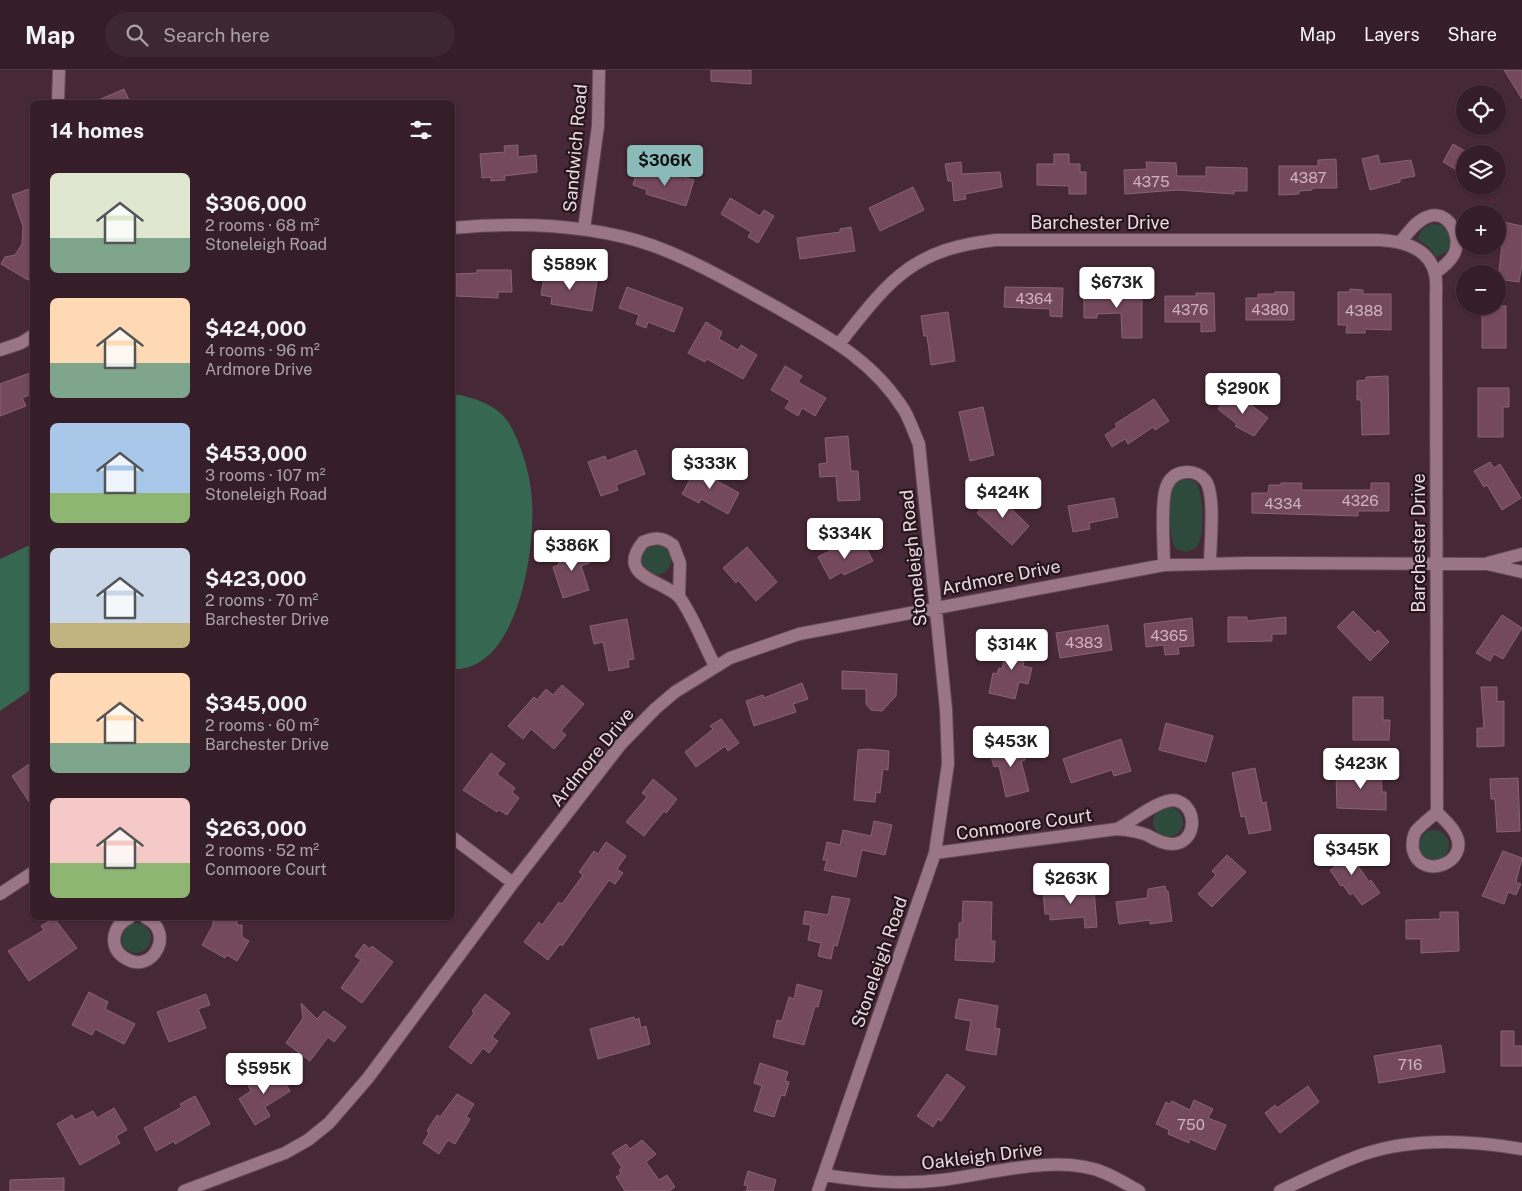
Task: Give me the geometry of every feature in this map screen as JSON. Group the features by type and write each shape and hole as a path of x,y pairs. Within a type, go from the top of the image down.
{"street":[{"path":"58,100 59,70"},
{"name":"Sandwich Road","path":"584,229 598,126 599,70"},
{"path":"1401,240 1417,223 1428,216 1440,216 1448,222 1455,229 1458,238 1455,253 1435,273"},
{"name":"Stoneleigh Road","path":"455,228 505,225 584,229 654,246 711,270 839,344 866,363 885,383 905,411 919,444 946,709 948,764 935,853 818,1191"},
{"name":"Barchester Drive","path":"839,344 883,288 910,266 940,252 976,242 996,240 1401,240 1423,252 1435,273 1437,812"},
{"path":"0,350 21,343 30,337"},
{"path":"1164,565 1164,499 1166,485 1172,476 1181,472 1194,472 1205,479 1210,492 1210,563"},
{"path":"679,596 648,580 640,573 636,556 643,542 652,538 663,539 674,545 680,563 679,596 714,666"},
{"name":"Ardmore Drive","path":"1487,564 1522,554"},
{"name":"Ardmore Drive","path":"184,1191 285,1153 308,1140 329,1123 368,1078 513,883 621,744 655,709 675,692 714,666 751,649 799,634 1164,565 1210,563 1487,564 1522,572"},
{"name":"Conmoore Court","path":"935,853 1117,829 1135,831 1158,842 1174,844 1187,838 1193,827 1192,814 1184,803 1174,800 1163,801 1117,829"},
{"path":"455,839 513,883"},
{"path":"0,894 30,874"},
{"path":"123,920 115,934 117,950 128,960 144,961 156,953 161,939 156,925 149,920"},
{"path":"1280,1191 1333,1166 1365,1154 1398,1147 1449,1140 1485,1142 1522,1149"},
{"name":"Oakleigh Drive","path":"824,1175 883,1184 942,1180 1018,1167 1077,1166 1104,1172 1139,1191"}],"shaded area":[{"path":"1431,224 1442,225 1448,231 1451,241 1446,252 1436,257 1429,247 1417,239 1422,229"},
{"path":"455,394 489,405 506,419 519,443 531,490 531,539 520,599 509,627 494,650 475,664 455,668"},
{"path":"1184,479 1195,481 1202,503 1200,541 1197,547 1187,552 1176,549 1170,520 1170,495 1172,489 1175,484"},
{"path":"30,545 30,690 0,711 0,559"},
{"path":"656,545 667,549 671,560 667,571 656,575 645,571 641,560 645,549"},
{"path":"1168,807 1179,811 1183,822 1179,833 1168,837 1157,833 1153,822 1157,811"},
{"path":"1434,830 1445,834 1449,845 1445,856 1434,860 1423,856 1419,845 1423,834"},
{"path":"136,923 147,927 151,938 147,949 136,953 125,949 121,938 125,927"}],"building":[{"path":"711,70 751,70 751,84 711,81"},
{"path":"1504,70 1522,70 1522,99"},
{"path":"124,89 129,100 99,100"},
{"path":"1453,144 1456,146 1456,170 1443,162"},
{"path":"518,145 518,157 536,155 537,172 504,176 505,180 491,181 491,177 482,178 480,154 505,152 504,146"},
{"path":"1054,154 1069,154 1069,164 1080,164 1080,172 1086,172 1086,194 1069,194 1069,186 1037,185 1037,164 1054,164"},
{"path":"1378,155 1380,164 1411,160 1415,176 1400,179 1400,182 1370,190 1362,159"},
{"path":"1336,159 1337,188 1312,188 1312,190 1299,191 1299,194 1279,195 1279,166 1318,166 1318,160"},
{"path":"961,162 962,174 1000,172 1002,187 965,194 966,199 954,201 952,181 948,181 945,164"},
{"path":"1146,162 1176,163 1177,176 1206,176 1206,167 1247,168 1247,191 1234,191 1234,194 1177,190 1125,194 1124,170 1147,169"},
{"path":"637,169 672,179 673,174 694,180 686,206 646,194 647,190 633,185"},
{"path":"913,187 924,210 880,231 869,208"},
{"path":"30,189 30,276 28,280 1,264 5,257 15,255 22,244 23,226 12,195"},
{"path":"730,198 760,216 764,210 774,216 758,243 748,237 751,232 721,214"},
{"path":"1506,223 1522,226 1522,264 1519,282 1506,280 1506,265 1500,265 1501,255 1506,255"},
{"path":"851,227 855,251 800,259 797,238 840,232 840,229"},
{"path":"477,270 511,270 512,292 498,292 498,298 456,296 456,274 477,273"},
{"path":"545,272 597,281 592,311 551,304 552,297 541,295"},
{"path":"627,287 683,308 674,332 648,322 646,328 636,324 639,315 619,308"},
{"path":"1005,287 1063,288 1062,317 1050,316 1050,309 1004,307"},
{"path":"1096,289 1110,289 1111,293 1142,293 1142,338 1122,338 1121,313 1097,314 1097,318 1084,318 1084,293 1096,293"},
{"path":"1350,289 1363,290 1363,294 1391,294 1391,330 1365,329 1365,333 1346,333 1347,325 1338,325 1338,292 1350,292"},
{"path":"1275,292 1294,292 1294,320 1246,320 1246,298 1258,298 1258,294 1275,294"},
{"path":"1196,293 1214,293 1215,331 1201,332 1201,322 1165,322 1165,296 1196,296"},
{"path":"948,312 955,361 931,365 927,336 924,336 921,316"},
{"path":"1482,315 1506,315 1506,348 1482,348"},
{"path":"706,322 722,332 719,339 738,350 741,345 757,355 743,379 707,359 705,362 688,353"},
{"path":"785,366 802,376 798,382 826,398 815,416 802,408 798,416 785,408 790,401 771,390"},
{"path":"30,373 30,395 22,398 26,406 0,416 0,384"},
{"path":"1388,376 1389,434 1362,435 1361,400 1357,400 1357,381 1366,380 1366,377"},
{"path":"1478,388 1509,388 1509,407 1503,407 1503,437 1478,437"},
{"path":"1229,395 1235,399 1238,395 1268,418 1254,436 1235,426 1237,424 1218,409"},
{"path":"1154,399 1169,421 1155,430 1153,427 1128,444 1125,439 1112,447 1105,435 1117,427 1115,424"},
{"path":"983,407 994,455 970,461 959,412"},
{"path":"848,436 851,471 858,471 860,500 838,501 836,476 820,477 819,464 827,463 825,438"},
{"path":"636,450 645,474 616,485 618,490 601,496 588,462 605,456 607,461"},
{"path":"1490,462 1494,468 1500,464 1521,498 1502,510 1487,485 1484,487 1474,471"},
{"path":"699,463 716,472 712,478 739,493 728,514 701,499 699,503 682,494"},
{"path":"1281,483 1302,483 1301,490 1371,490 1371,483 1389,483 1389,511 1358,511 1358,516 1252,513 1252,493 1268,493 1269,485 1281,485"},
{"path":"995,493 1029,526 1012,545 977,513"},
{"path":"1114,498 1118,517 1089,523 1090,529 1073,532 1068,506"},
{"path":"862,540 873,561 844,575 842,572 830,579 818,557 839,546 841,551"},
{"path":"585,546 590,563 581,566 589,590 563,598 553,567 559,565 556,555"},
{"path":"747,547 777,582 756,601 738,580 736,583 723,568"},
{"path":"1353,611 1375,633 1378,630 1389,642 1370,661 1337,627"},
{"path":"1502,615 1522,628 1503,659 1494,654 1490,661 1476,653"},
{"path":"1228,617 1247,617 1247,621 1286,617 1286,634 1272,634 1272,641 1228,642"},
{"path":"1192,618 1194,646 1178,647 1179,654 1165,655 1164,645 1146,647 1144,624"},
{"path":"627,619 634,659 628,660 629,667 609,671 603,642 594,644 590,626"},
{"path":"1108,625 1112,650 1060,658 1056,633"},
{"path":"1014,638 1029,641 1023,666 1032,668 1028,684 1019,682 1015,699 989,693 993,673 997,674 999,668 1002,669 1007,650 1011,651"},
{"path":"842,671 897,674 896,696 882,711 871,710 866,704 866,689 842,689"},
{"path":"802,683 808,699 793,704 796,712 754,726 746,701 763,695 764,698"},
{"path":"562,685 584,704 561,731 566,735 554,749 531,729 523,739 508,726 534,697 537,700 546,689 553,695"},
{"path":"1481,687 1497,687 1497,702 1504,701 1504,746 1477,747 1477,728 1484,728"},
{"path":"1353,697 1383,697 1383,720 1390,720 1389,740 1353,740"},
{"path":"721,719 739,743 728,751 725,746 696,767 685,752 713,729 710,726"},
{"path":"1166,723 1213,736 1206,762 1159,750"},
{"path":"1121,739 1131,771 1114,776 1112,770 1071,783 1063,759"},
{"path":"1021,742 1025,760 1021,761 1029,791 1006,797 999,766 994,767 989,749"},
{"path":"858,750 889,751 888,770 883,769 880,793 876,792 875,802 854,800"},
{"path":"491,753 505,764 497,774 515,788 512,792 519,798 507,815 499,810 497,812 463,790"},
{"path":"30,763 30,803 12,776"},
{"path":"1381,766 1382,792 1386,792 1386,810 1337,808 1336,776 1352,776 1352,767"},
{"path":"1255,768 1262,803 1266,802 1271,830 1249,834 1245,816 1241,817 1232,773"},
{"path":"1518,778 1520,831 1497,832 1495,799 1491,799 1490,779"},
{"path":"653,779 677,799 666,813 664,811 644,836 626,822 647,797 642,793"},
{"path":"874,821 892,825 885,855 862,850 856,877 824,870 827,860 823,860 827,842 840,845 843,830 871,836"},
{"path":"606,842 626,856 617,869 623,873 615,884 609,880 562,946 560,944 548,960 524,942 539,922 542,925 559,902 562,904 583,875 579,872 594,851 598,854"},
{"path":"1344,845 1369,882 1371,880 1380,893 1362,905 1353,893 1350,895 1343,885 1341,886 1330,870 1335,867 1327,856"},
{"path":"1503,851 1522,858 1516,882 1521,884 1516,895 1508,892 1504,904 1482,896"},
{"path":"1227,855 1246,872 1212,907 1198,894 1216,875 1212,871"},
{"path":"1165,886 1166,891 1168,891 1172,921 1150,924 1150,920 1119,924 1116,902 1147,898 1148,889"},
{"path":"1062,888 1062,892 1094,889 1097,927 1085,928 1084,917 1050,920 1050,914 1045,914 1043,890"},
{"path":"832,896 850,899 837,946 834,945 831,959 818,956 821,943 808,940 811,925 803,924 805,911 828,915"},
{"path":"963,901 992,902 991,941 995,941 994,962 955,960 956,939 959,939 959,923 962,923"},
{"path":"1440,912 1458,912 1459,951 1421,953 1421,939 1406,939 1406,920 1440,919"},
{"path":"51,920 56,920 77,948 29,981 8,951 44,930 41,926"},
{"path":"213,920 237,920 237,925 242,925 242,937 249,941 237,961 227,955 225,958 202,945 213,925"},
{"path":"364,944 370,949 372,946 393,962 362,1003 341,988 361,960 355,956"},
{"path":"797,984 822,991 818,1007 815,1006 804,1045 773,1037 777,1020 782,1021 789,997 794,999"},
{"path":"89,992 108,1002 105,1009 135,1024 124,1044 95,1029 92,1035 72,1025"},
{"path":"206,994 210,1005 198,1009 206,1028 169,1042 157,1012"},
{"path":"485,994 510,1013 492,1037 498,1041 489,1053 483,1048 471,1064 449,1047 474,1013 472,1011"},
{"path":"959,999 998,1006 995,1028 1000,1029 996,1055 966,1050 971,1021 955,1018"},
{"path":"301,1003 317,1019 324,1011 346,1027 334,1042 328,1037 310,1061 286,1043 303,1018"},
{"path":"634,1017 635,1020 639,1018 641,1028 646,1026 650,1044 598,1059 590,1029"},
{"path":"1501,1031 1514,1031 1514,1046 1522,1046 1522,1066 1501,1066"},
{"path":"1441,1045 1445,1072 1379,1083 1374,1056"},
{"path":"760,1063 788,1072 785,1081 789,1082 785,1096 781,1095 774,1117 754,1111 762,1086 754,1083"},
{"path":"276,1068 290,1091 265,1107 270,1116 255,1125 239,1099 251,1091 248,1086"},
{"path":"947,1074 965,1087 941,1121 938,1119 933,1127 917,1116"},
{"path":"1308,1086 1319,1102 1280,1133 1265,1113 1275,1105 1277,1108"},
{"path":"457,1094 474,1104 466,1117 470,1119 455,1144 448,1140 439,1154 423,1143 429,1133 427,1131 437,1115 440,1117"},
{"path":"195,1096 210,1124 175,1144 174,1141 156,1151 144,1128 182,1107 180,1104"},
{"path":"1194,1100 1213,1109 1208,1118 1226,1125 1215,1150 1190,1139 1189,1143 1168,1134 1169,1130 1156,1124 1166,1102 1170,1104 1172,1101 1190,1110"},
{"path":"114,1108 127,1130 116,1136 120,1143 80,1165 57,1124 72,1115 75,1120 93,1111 97,1118"},
{"path":"642,1140 656,1154 646,1162 659,1180 667,1175 675,1187 669,1191 625,1191 616,1177 621,1173 619,1170 622,1168 612,1153 626,1144 630,1149"},
{"path":"748,1171 776,1180 773,1191 746,1191 748,1186 744,1185"},
{"path":"64,1178 64,1191 10,1191 10,1180"}]}
